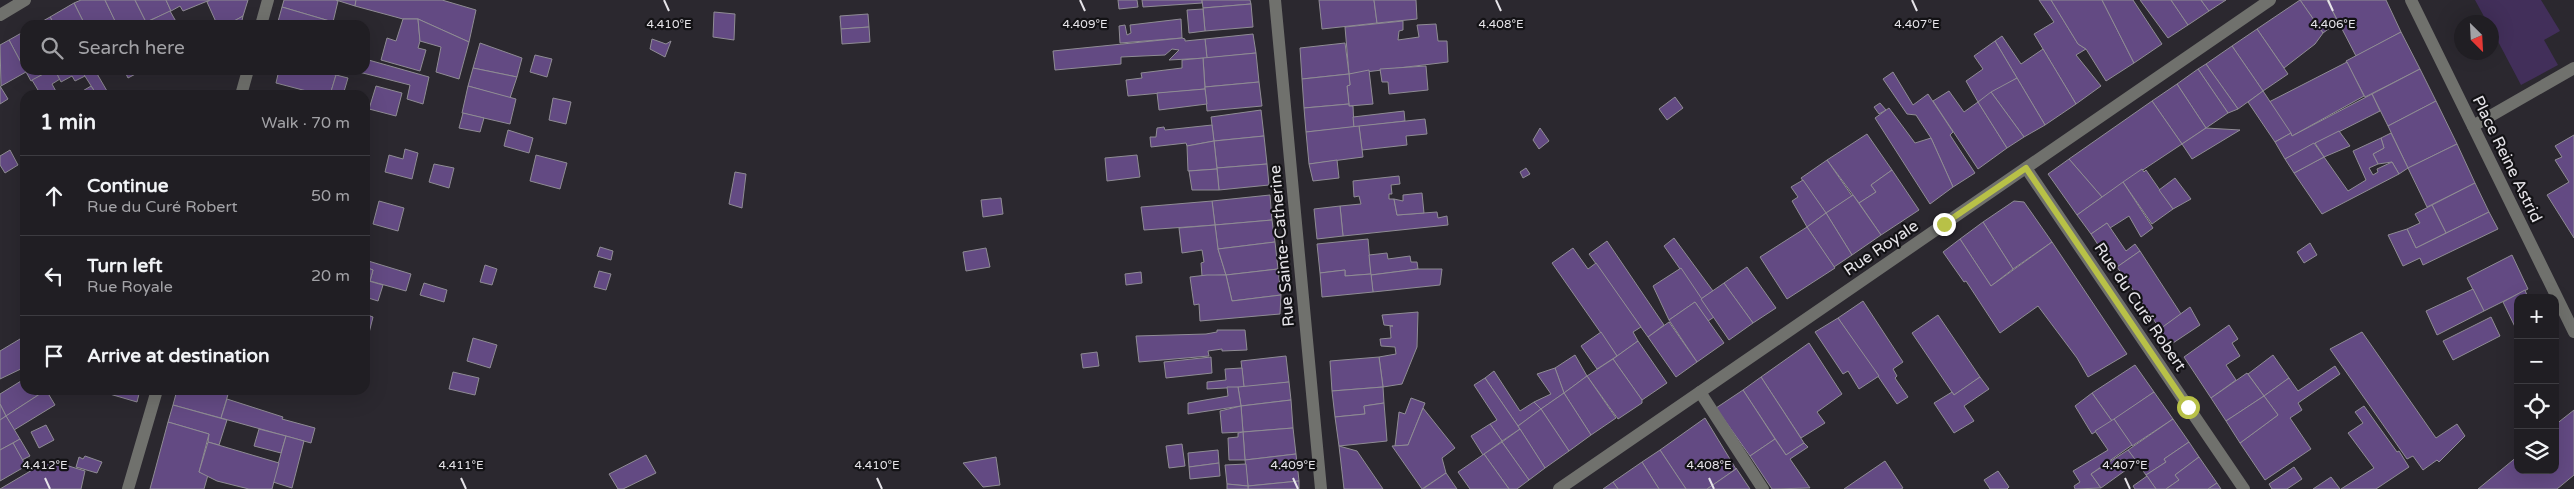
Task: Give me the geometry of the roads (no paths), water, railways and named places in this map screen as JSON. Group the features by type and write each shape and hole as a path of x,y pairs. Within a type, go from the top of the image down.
{"street":[{"path":"0,15 25,0"},
{"path":"262,20 268,0"},
{"name":"Rue Sainte-Catherine","path":"1275,0 1321,489"},
{"name":"Rue Royale","path":"1559,489 2270,0"},
{"name":"Place Reine Astrid","path":"2411,0 2574,332"},
{"path":"2473,126 2574,68"},
{"path":"242,90 247,75"},
{"name":"Rue du Curé Robert","path":"2026,168 2244,489"},
{"path":"1700,392 1763,489"},
{"path":"128,489 155,395"}]}
